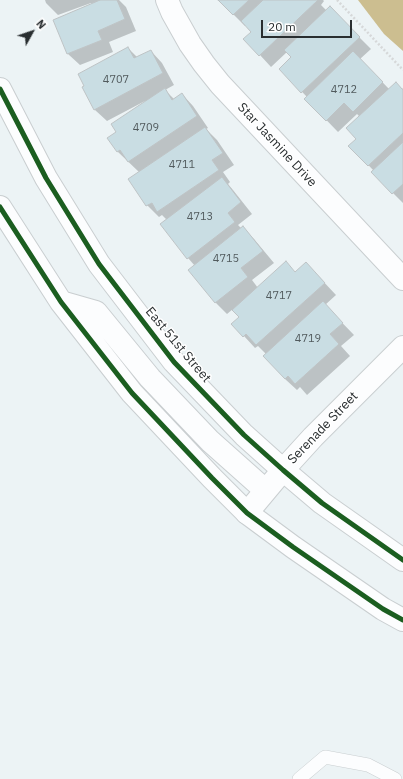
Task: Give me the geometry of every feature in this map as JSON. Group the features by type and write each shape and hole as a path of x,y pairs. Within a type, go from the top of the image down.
{"street":[{"name":"Star Jasmine Drive","path":"167,0 190,44 216,80 403,279"},
{"name":"East 51st Street","path":"0,89 46,178 99,264 174,362 244,435 283,470 322,503 403,560"},
{"path":"0,207 61,302 132,393 212,478 247,513 293,547 383,609 403,620"},
{"path":"61,302 96,312 150,378 210,441 265,490"},
{"name":"Serenade Street","path":"247,513 265,490 318,431 403,348"}],"lane":[{"path":"299,779 325,757 368,765 395,779"}],"path":[{"path":"338,0 403,70"}],"shaded area":[{"path":"358,0 403,0 403,51 384,34"}],"building":[{"path":"100,0 117,0 125,19 98,31 102,40 67,54 53,20"},
{"path":"218,0 249,0 233,15"},
{"path":"263,0 318,0 259,56 243,39 251,32 241,21"},
{"path":"330,6 360,37 301,93 279,69 291,57 284,50"},
{"path":"128,47 134,58 151,50 163,73 94,110 82,87 84,86 78,74"},
{"path":"353,51 383,82 353,112 344,103 326,121 304,99"},
{"path":"396,82 403,89 403,133 368,166 348,146 356,139 346,128"},
{"path":"165,88 172,100 182,93 197,116 128,162 120,150 117,152 107,138 116,132 111,124"},
{"path":"205,127 223,153 212,160 219,170 157,212 152,203 146,206 128,179"},
{"path":"403,142 403,184 392,194 371,172"},
{"path":"222,177 241,202 228,213 235,222 187,259 160,224"},
{"path":"243,226 263,251 241,268 248,277 215,303 188,270"},
{"path":"286,261 295,272 306,262 325,283 256,345 246,334 243,337 231,324 239,317 232,310"},
{"path":"323,301 343,323 330,334 339,344 295,384 288,376 285,379 263,356"}],"cycle path":[{"path":"0,89 46,178 99,264 174,362 244,435 283,470 322,503 403,560"},
{"path":"0,207 61,302 132,393 212,478 247,513 293,547 383,609 403,620"}]}
